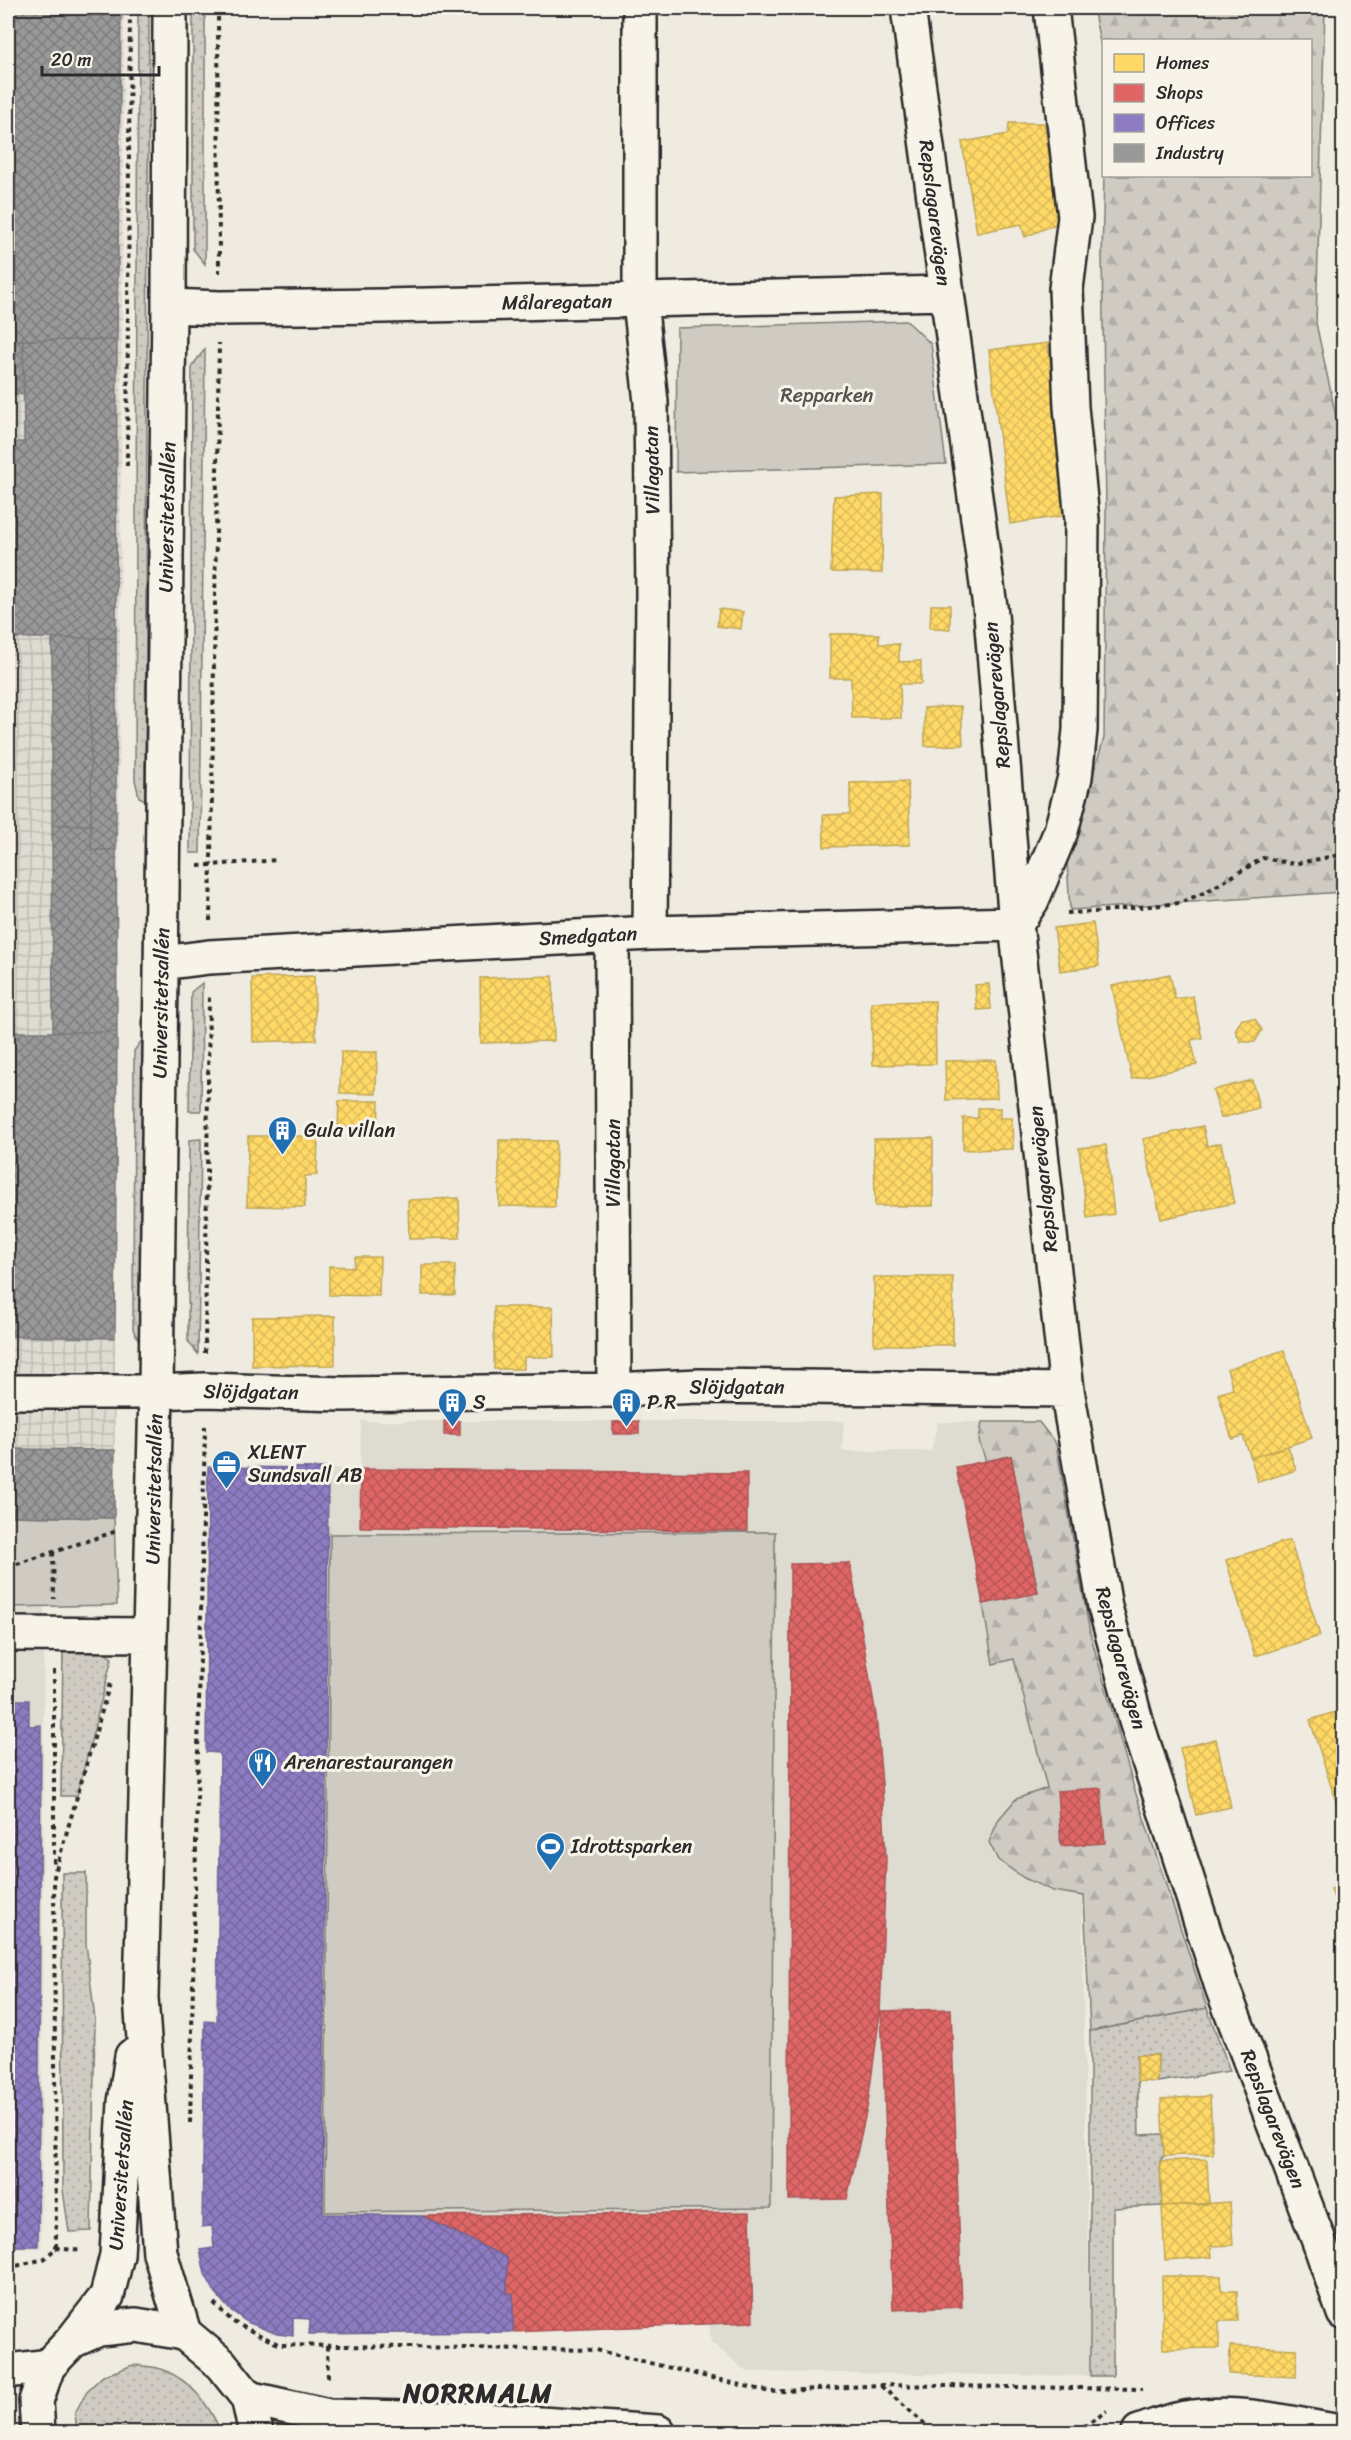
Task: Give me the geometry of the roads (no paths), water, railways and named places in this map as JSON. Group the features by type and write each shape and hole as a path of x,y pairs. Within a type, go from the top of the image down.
{"street":[{"name":"Universitetsallén","path":"170,8 169,306 156,1392 137,1635 141,1998 160,2253 184,2333"},
{"name":"Villagatan","path":"640,8 640,302 651,402 653,593 650,933"},
{"name":"Repslagarevägen","path":"908,8 991,614 1016,924 1067,1390 1105,1607 1136,1721 1222,1987 1257,2075 1344,2313"},
{"path":"1016,924 1032,900 1061,831 1075,777 1080,730 1082,520 1071,407 1066,289 1075,218 1051,8"},
{"name":"Målaregatan","path":"169,306 220,308 640,302 946,293"},
{"name":"Smedgatan","path":"162,963 209,957 650,933 1016,924"},
{"name":"Villagatan","path":"612,936 614,1390"},
{"name":"Slöjdgatan","path":"8,1392 205,1390 343,1394 614,1390 711,1386 1067,1390"},
{"path":"8,1634 137,1635"},
{"name":"Universitetsallén","path":"48,2367 72,2341 107,2296 117,2254 125,2102 141,1998"},
{"path":"72,2341 99,2329 136,2325 184,2333 221,2364 248,2398 256,2433"},
{"path":"8,2371 48,2367 36,2401 38,2433"},
{"path":"248,2398 329,2416 481,2420 658,2433"},
{"path":"1152,2430 1192,2417 1226,2415 1266,2419 1340,2433"}],"place":[{"name":"Gula villan","path":"283,1156"},
{"name":"S","path":"452,1428"},
{"name":"P R","path":"626,1428"},
{"name":"XLENT Sundsvall AB","path":"227,1490"},
{"name":"Arenarestaurangen","path":"263,1788"},
{"name":"Idrottsparken","path":"550,1872"}],"district":[{"name":"NORRMALM","path":"478,2393"}],"park label":[{"name":"Repparken","path":"827,395"}]}
